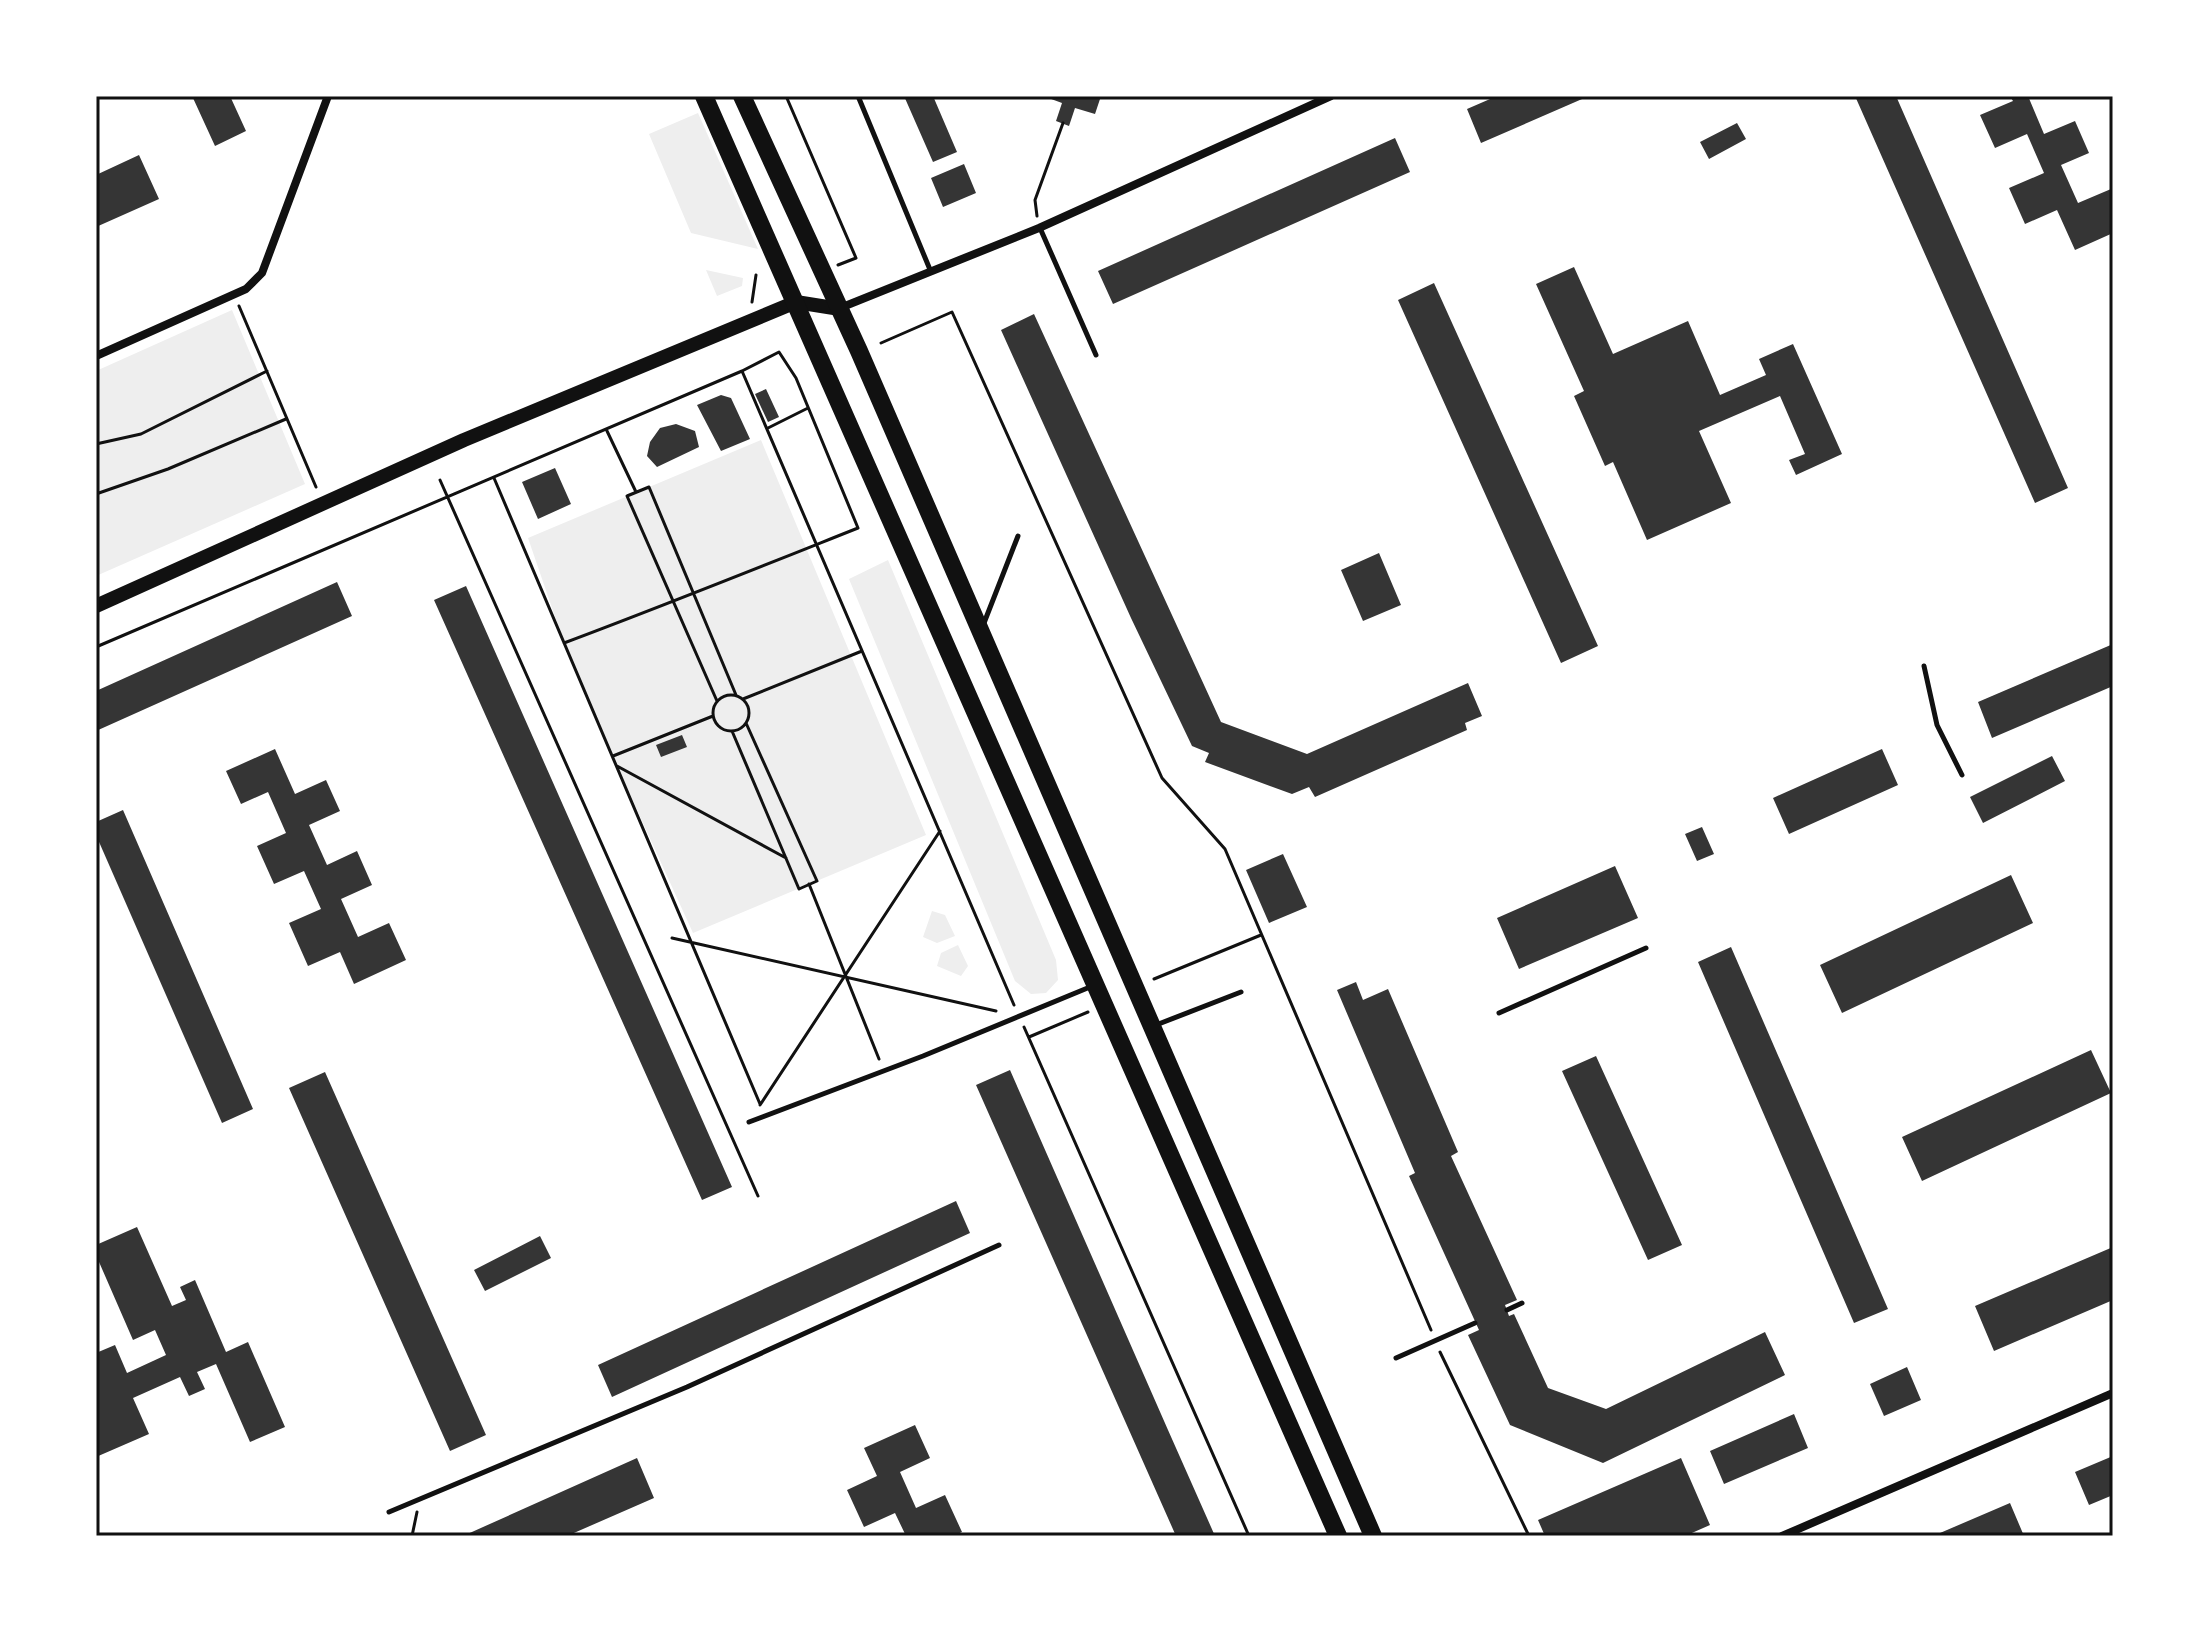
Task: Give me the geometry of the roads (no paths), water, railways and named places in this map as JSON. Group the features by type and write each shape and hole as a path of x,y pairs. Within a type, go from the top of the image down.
{"main road":[{"path":"703,96 1338,1536"},
{"path":"742,96 840,309 1373,1536"}],"street":[{"path":"96,356 246,289 262,273 328,96"},
{"path":"96,606 464,440 796,302 840,309 1039,228 1331,96"},
{"path":"1782,1536 2113,1393"}],"lane":[{"path":"858,96 931,272"},
{"path":"1039,228 1096,355"},
{"path":"981,632 1018,536"},
{"path":"1924,666 1937,725 1962,775"},
{"path":"1499,1013 1646,948"},
{"path":"749,1122 884,1071 1096,984"},
{"path":"1153,1027 1241,992"},
{"path":"389,1512 687,1387 999,1245"},
{"path":"1507,1310 1522,1303"},
{"path":"1396,1358 1475,1323"}]}
